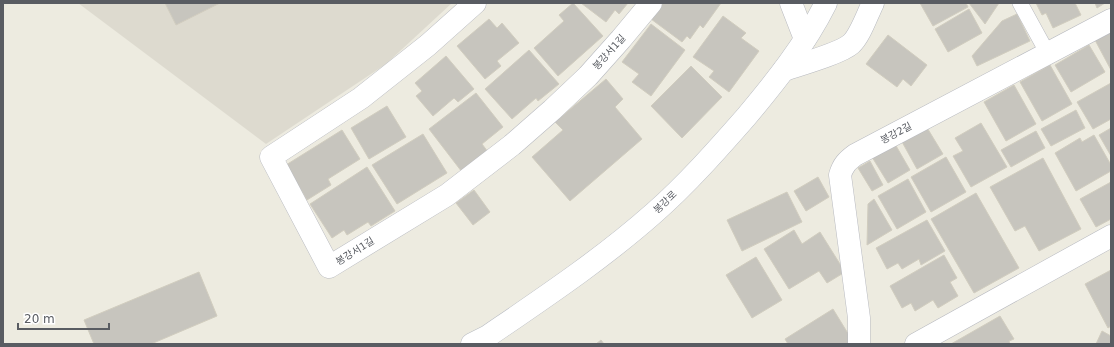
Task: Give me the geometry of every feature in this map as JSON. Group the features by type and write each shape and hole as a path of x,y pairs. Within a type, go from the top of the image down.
{"street":[{"name":"봉강서1길","path":"475,3 428,45 361,98 271,157 329,268 447,195 512,145 588,76 621,39 650,3"},
{"path":"791,3 805,39"},
{"path":"784,70 840,50 850,44 856,37 873,3"},
{"name":"봉강로","path":"472,344 488,336 587,268 655,213 708,160 784,70 805,39 820,8"},
{"name":"봉강2길","path":"859,344 859,318 840,175 842,168 847,161 855,155 1111,20"},
{"path":"916,344 1111,236"}],"lane":[{"path":"1020,3 1048,54"}],"shaded area":[{"path":"78,3 452,3 386,64 266,144"}],"building":[{"path":"165,3 220,3 176,25"},
{"path":"573,3 603,36 558,76 534,48 564,21 559,15"},
{"path":"581,3 628,3 619,14 615,10 606,22"},
{"path":"663,3 721,3 703,28 700,25 690,39 687,36 682,42 651,19"},
{"path":"920,3 966,3 968,7 933,26"},
{"path":"969,3 999,3 985,24"},
{"path":"1036,3 1075,3 1081,15 1053,28 1046,13 1042,15"},
{"path":"1095,3 1105,3 1097,8"},
{"path":"969,9 982,33 948,52 935,29"},
{"path":"1017,14 1030,41 977,66 972,56 1002,21"},
{"path":"723,16 746,33 741,38 759,51 729,92 709,77 714,71 693,57"},
{"path":"489,19 497,28 502,23 519,43 497,61 501,66 485,79 457,46"},
{"path":"651,24 685,50 651,96 632,82 639,74 622,62"},
{"path":"1111,31 1111,70 1095,40"},
{"path":"888,35 927,65 911,86 903,79 897,87 866,64"},
{"path":"1089,45 1105,72 1071,92 1055,65"},
{"path":"529,50 559,84 538,101 536,98 512,119 485,89"},
{"path":"446,56 474,89 458,102 454,98 433,116 416,96 422,91 415,83"},
{"path":"1050,65 1072,104 1042,121 1020,82"},
{"path":"691,66 722,97 682,138 651,106"},
{"path":"606,79 623,99 615,107 642,139 570,201 532,157 563,130 555,122"},
{"path":"1111,83 1111,119 1093,129 1077,102"},
{"path":"1014,85 1036,124 1006,141 984,102"},
{"path":"476,93 503,127 482,144 488,152 462,172 429,129"},
{"path":"387,106 406,137 369,159 351,128"},
{"path":"1076,110 1085,128 1051,146 1041,129"},
{"path":"981,123 1007,167 971,187 953,156 963,151 955,138"},
{"path":"926,126 943,154 917,169 901,140"},
{"path":"1111,128 1111,156 1099,135"},
{"path":"342,130 360,159 328,179 331,185 307,200 286,165"},
{"path":"1036,131 1045,148 1011,167 1001,150"},
{"path":"423,134 447,173 397,204 372,165"},
{"path":"1094,135 1111,165 1111,171 1076,191 1055,153 1080,138 1082,142"},
{"path":"895,144 910,170 888,183 872,157"},
{"path":"946,157 966,192 931,212 911,177"},
{"path":"1043,158 1081,229 1039,251 1025,226 1015,231 990,187"},
{"path":"870,161 883,185 872,191 858,168"},
{"path":"367,167 395,211 371,226 368,222 347,235 344,230 332,238 310,204"},
{"path":"818,177 829,197 806,211 794,191"},
{"path":"908,179 926,212 897,229 878,196"},
{"path":"1111,182 1111,219 1096,227 1080,199"},
{"path":"474,190 490,212 473,225 456,203"},
{"path":"787,192 802,222 742,251 727,220"},
{"path":"976,193 1019,268 974,293 931,219"},
{"path":"874,199 892,230 867,245 868,204"},
{"path":"927,220 945,251 921,265 919,259 902,269 898,263 887,269 876,248"},
{"path":"794,230 802,244 820,232 845,272 827,283 819,271 789,289 764,249"},
{"path":"944,255 957,278 950,282 958,296 938,308 933,300 915,311 911,303 902,308 890,286"},
{"path":"756,257 782,300 752,318 726,275"},
{"path":"1111,270 1111,326 1108,328 1085,284"},
{"path":"199,272 217,316 151,344 94,344 84,320"},
{"path":"833,309 852,340 847,344 788,344 785,339"},
{"path":"1000,316 1014,339 1009,341 1010,344 951,344"},
{"path":"1102,331 1111,336 1111,344 1096,344"},
{"path":"601,340 604,344 596,344"}]}
